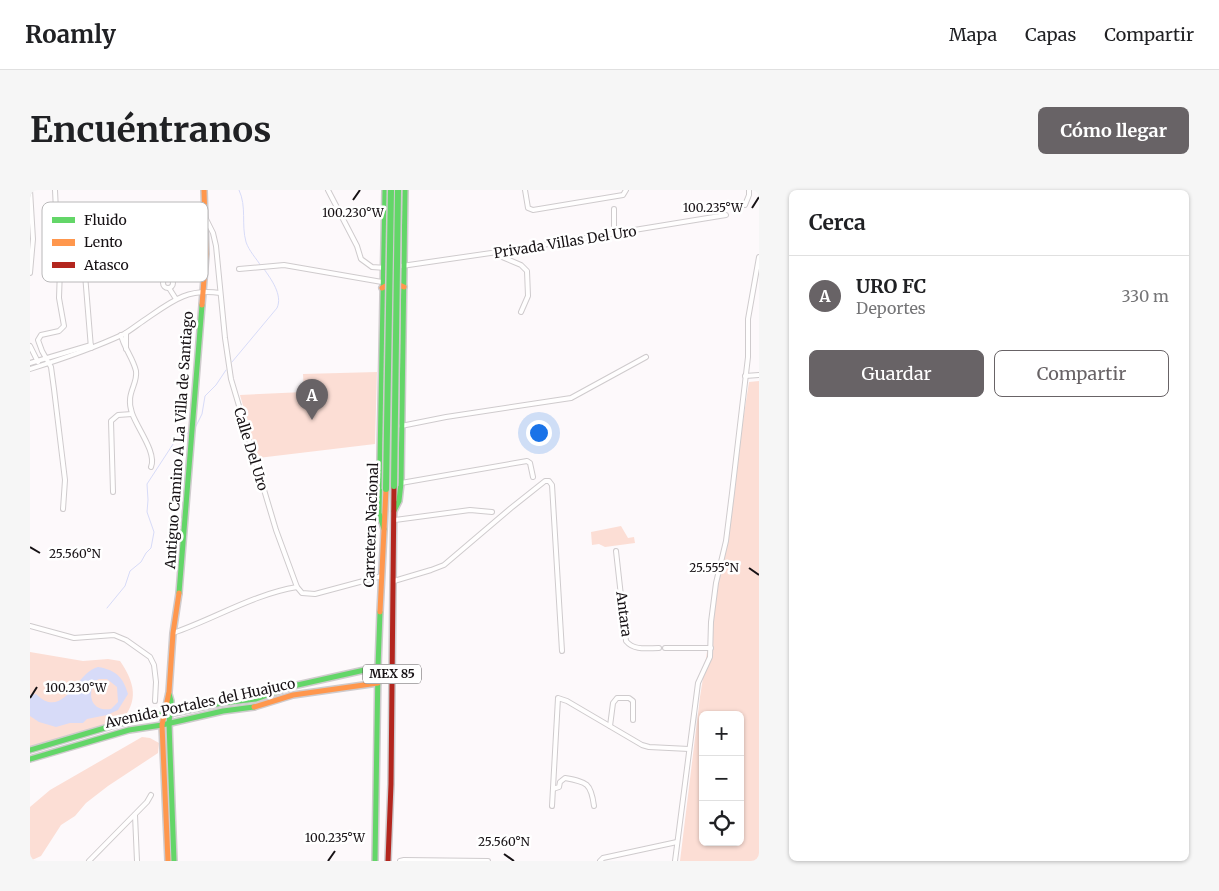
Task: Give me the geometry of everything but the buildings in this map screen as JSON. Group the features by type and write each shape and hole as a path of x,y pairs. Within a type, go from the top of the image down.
{"main road":[{"name":"MEX 85","path":"384,530 379,513 382,268 385,190"},
{"name":"Carretera Nacional","path":"375,861 378,667 386,489 391,190"},
{"name":"Carretera Nacional","path":"388,861 394,511 397,485 398,190"},
{"name":"MEX 85","path":"397,485 402,426 405,190"},
{"path":"384,244 392,253 400,251 405,245"},
{"name":"Antiguo Camino A La Villa de Santiago","path":"168,861 166,724 171,701 169,692 173,633 183,555 191,432 204,282"},
{"path":"382,285 393,282 404,287"},
{"name":"Avenida Portales del Huajuco","path":"30,750 131,720 222,703 256,699 293,686 378,667"},
{"path":"320,679 321,690"},
{"name":"Avenida Portales del Huajuco","path":"30,759 133,729 166,724 223,710 260,706 293,695 378,683"},
{"path":"131,720 133,729"},
{"path":"166,724 174,861"}],"street":[{"path":"30,190 33,239 30,273"},
{"path":"328,190 357,246 361,259 372,267 382,268"},
{"path":"525,190 528,208 533,210 623,195 626,190"},
{"path":"745,205 749,190"},
{"path":"614,210 614,234"},
{"name":"Privada Villas Del Uro","path":"382,268 403,267 614,234 726,214"},
{"name":"Calle Del Uro","path":"208,223 216,246 231,379 296,587"},
{"path":"499,252 502,257 521,265 527,271 528,296 522,312"},
{"path":"674,861 698,683 710,657 711,622 716,583 726,541 748,357 748,319 759,257"},
{"path":"239,269 284,265 382,285"},
{"path":"61,282 60,298 64,328 39,337 38,340 49,364 53,382 64,460 63,509"},
{"path":"87,282 93,346"},
{"path":"169,288 176,300"},
{"path":"30,369 49,364 123,334 189,293 204,290 220,293"},
{"path":"123,334 126,349 136,371 130,398 132,414 152,456 151,467"},
{"path":"30,346 40,366"},
{"path":"30,363 93,346"},
{"path":"33,353 42,351"},
{"path":"402,426 446,417 571,398 646,358"},
{"path":"745,376 759,375"},
{"path":"113,492 111,421 118,416 132,414"},
{"path":"397,485 527,461 530,463 533,477"},
{"path":"394,581 444,565 511,508 545,482 550,482 552,485 562,651"},
{"path":"394,520 470,510 492,512"},
{"name":"Antara","path":"616,551 626,642 637,648 659,648"},
{"path":"173,633 212,619 255,598 278,591 296,587 302,592 315,594 382,576"},
{"path":"30,626 74,638 114,635 126,640 150,657 154,665 156,682 154,701"},
{"path":"665,648 711,648"},
{"path":"552,806 558,698 567,701 649,747 690,749"},
{"path":"610,726 613,703 618,698 629,698 633,702 633,720"},
{"path":"553,789 559,787 560,782 565,778 582,781 587,784 592,793 594,806"},
{"path":"89,861 135,815 151,795"},
{"path":"135,815 137,861"},
{"path":"600,861 603,858 677,842"},
{"path":"400,861 488,861"}],"shaded area":[{"path":"377,372 375,444 258,458 240,395 304,392 303,374"},
{"path":"759,381 759,861 680,861 700,697 749,382"},
{"path":"621,526 628,538 634,537 635,543 605,547 599,544 592,545 591,532"},
{"path":"30,652 83,661 108,659 120,661 132,684 133,699 127,714 121,721 30,747"},
{"path":"142,737 150,738 159,743 158,753 86,803 75,816 61,825 41,856 30,861 30,807 50,790"}],"water":[{"path":"98,667 110,670 118,675 124,683 128,694 118,710 107,715 87,719 83,723 70,723 56,727 39,722 30,716 30,695 36,694 46,701 55,702 70,693 90,670","holes":["107,679 117,687 118,702 111,709 99,708 92,701 91,697 95,681"]}],"waterway":[{"path":"239,190 243,203 246,242 261,266"},
{"path":"232,362 277,308 277,293 273,282 264,269"},
{"path":"194,430 202,414 205,396 216,385 226,370"},
{"path":"107,608 125,586 130,571 141,562 151,548 154,532 147,512 147,484 177,438 188,433"}],"traffic: fast":[{"path":"384,529 379,513 385,190"},
{"path":"386,489 391,190"},
{"path":"394,486 398,190"},
{"path":"394,511 399,501 401,483 405,190"},
{"path":"179,593 202,305"},
{"path":"375,861 380,612"},
{"path":"30,750 142,717 256,699 293,686 378,667"},
{"path":"169,694 171,701 169,723 174,861"},
{"path":"30,759 129,730 162,725 223,711 254,707"}],"traffic: slow":[{"path":"204,190 204,202"},
{"path":"202,305 204,282"},
{"path":"382,288 393,282 404,287"},
{"path":"380,612 386,489"},
{"path":"168,861 162,725 169,692 173,633 179,593"},
{"path":"254,707 293,695 378,683"}],"traffic: jam":[{"path":"388,861 391,784 394,486"}],"place":[{"name":"URO FC","path":"312,420"}]}
